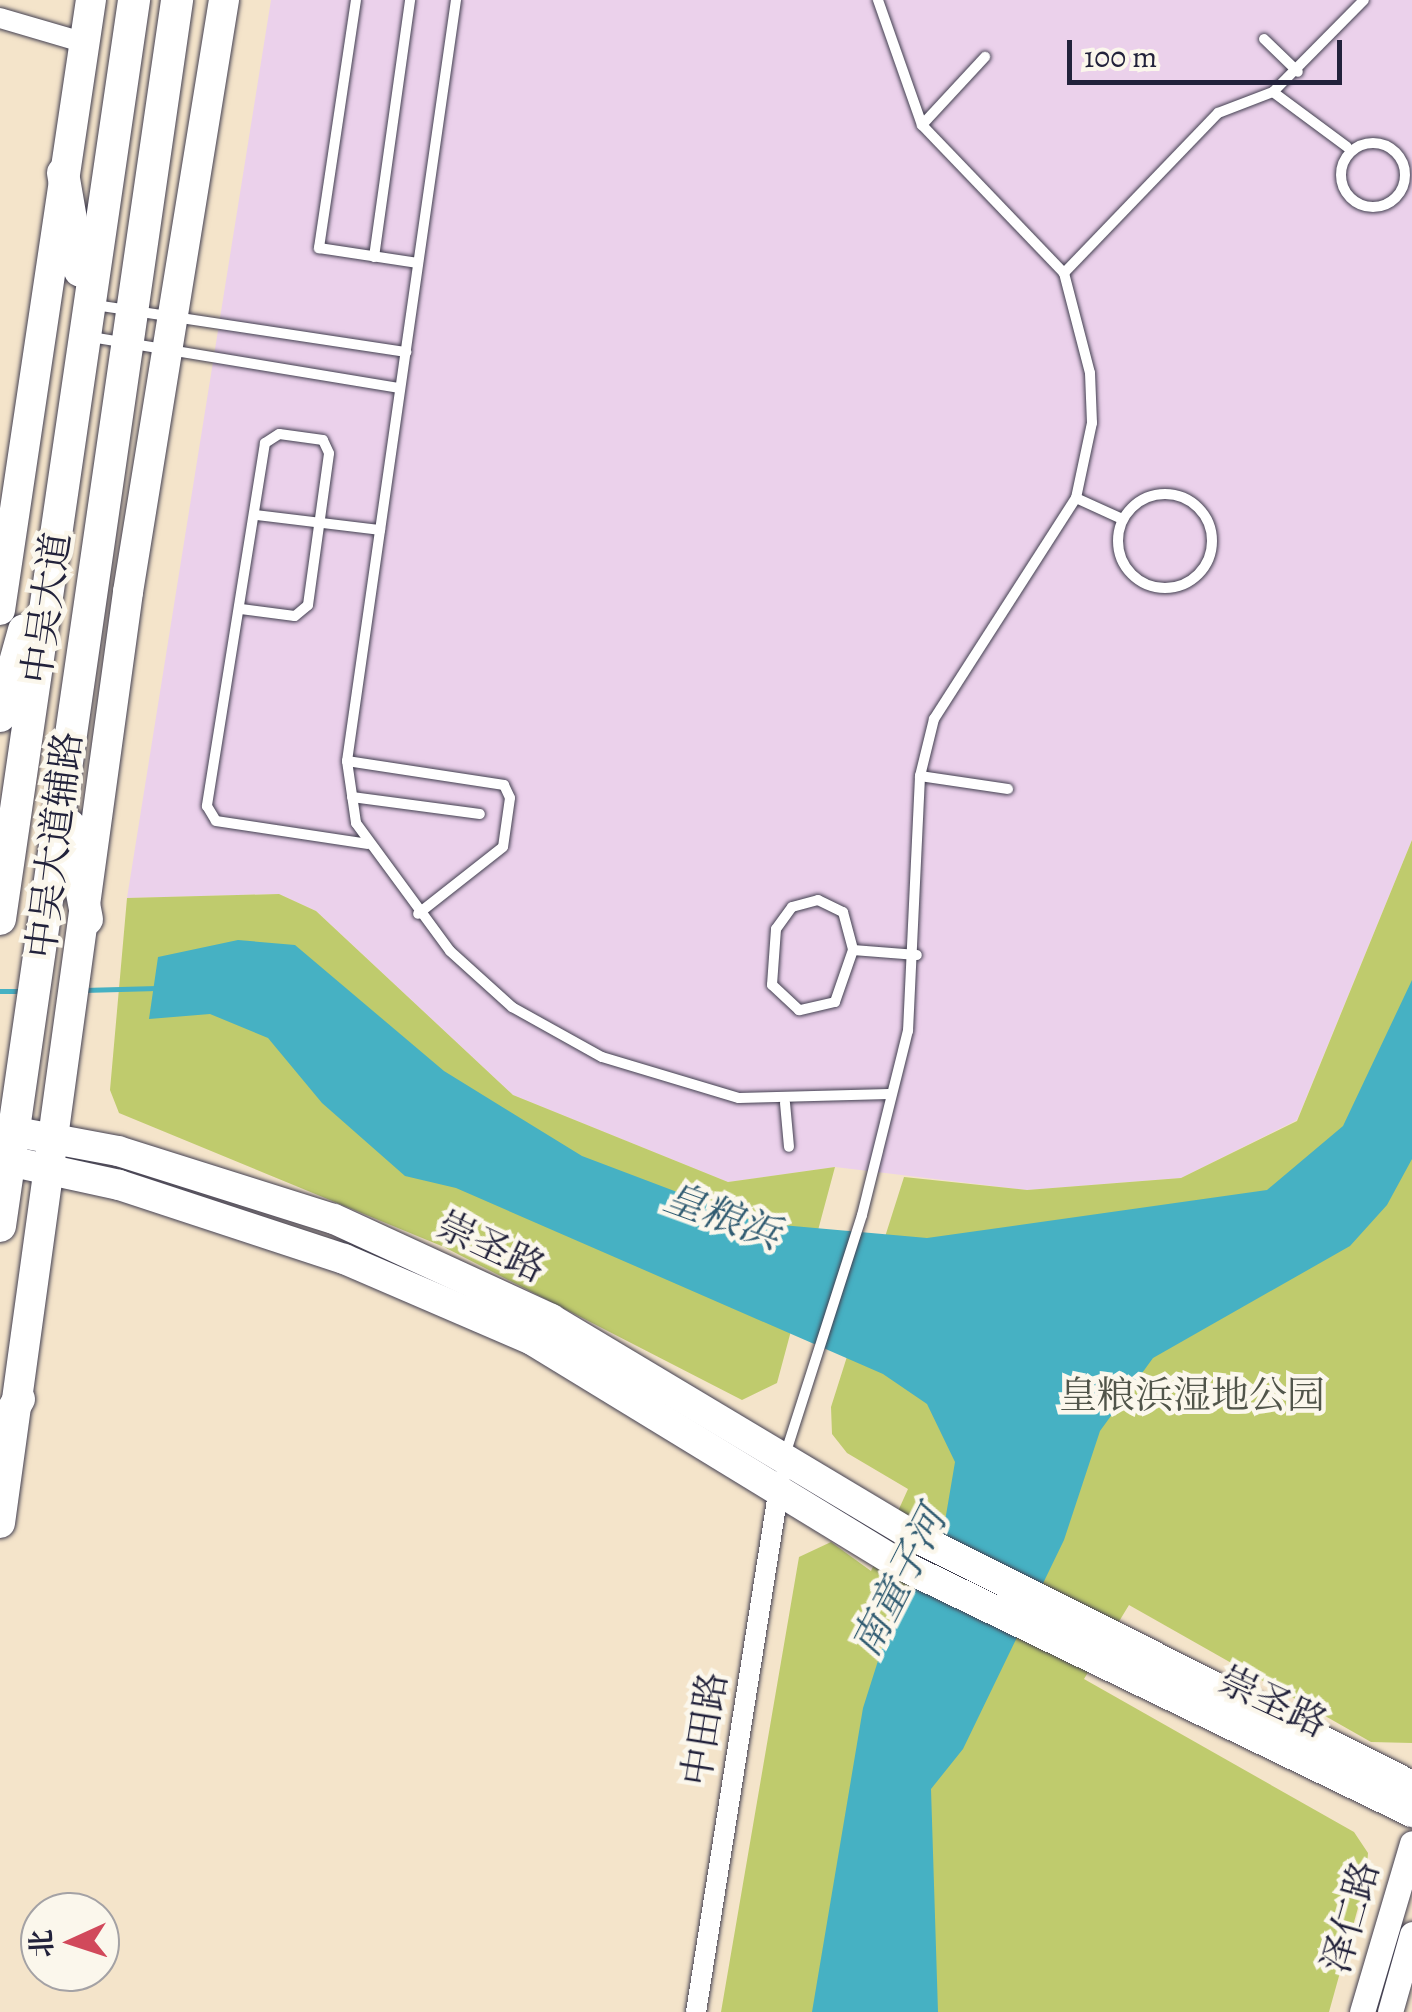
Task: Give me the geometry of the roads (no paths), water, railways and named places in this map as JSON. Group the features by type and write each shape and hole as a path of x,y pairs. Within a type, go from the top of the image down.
{"main road":[{"path":"0,610 90,0"},
{"name":"中吴大道","path":"0,919 134,0"},
{"name":"中吴大道","path":"0,1226 6,1145 40,954 128,310 176,0"},
{"name":"中吴大道辅路","path":"0,1523 52,1139 74,1014 169,350 224,0"},
{"path":"62,173 87,320"},
{"path":"0,716 50,570"},
{"path":"65,775 84,933"},
{"name":"崇圣路","path":"6,1145 52,1139 334,1219 551,1319 782,1471 901,1565 1412,1786"},
{"name":"崇圣路","path":"6,1145 48,1170 378,1274 532,1340 908,1533 1108,1653 1412,1812"},
{"path":"0,1432 19,1398"}],"street":[{"path":"0,18 82,42"},
{"name":"中田路","path":"696,2012 782,1471"},
{"name":"泽仁路","path":"1362,2012 1412,1842"},
{"name":"泽仁路","path":"1390,2012 1412,1934"}],"lane":[{"path":"356,0 319,248 418,264"},
{"path":"374,256 410,0"},
{"path":"456,0 347,761 352,797 368,844 418,914 512,1007 602,1057 672,1084 785,1103 889,1094"},
{"path":"782,1471 862,1215 917,955 920,776 952,680 1076,498 1092,422 1090,372 1064,273 922,125 878,0"},
{"path":"1064,273 1218,112 1273,92 1298,72 1364,0"},
{"path":"1264,38 1298,72"},
{"path":"922,125 985,57"},
{"path":"1273,92 1347,147"},
{"path":"1369,140 1401,168 1408,182 1399,204 1374,209 1342,179 1347,147 1369,140"},
{"path":"87,320 128,310 406,352"},
{"path":"87,320 124,342 400,388"},
{"path":"242,609 295,616 308,605 329,453 323,440 279,434 266,443 207,806 216,822 368,844"},
{"path":"1159,494 1188,500 1212,538 1204,567 1179,586 1134,577 1118,550 1122,519 1159,494"},
{"path":"1076,498 1122,519"},
{"path":"256,515 380,530"},
{"path":"347,761 504,784 510,798 503,848 418,914"},
{"path":"920,776 1008,789"},
{"path":"352,797 480,814"},
{"path":"804,902 842,912 854,950 844,992 824,1008 799,1010 772,985 776,929 804,902"},
{"path":"854,950 917,955"},
{"path":"785,1103 789,1147"}],"water":[{"path":"238,940 295,945 444,1071 582,1156 759,1223 927,1238 1267,1190 1343,1126 1412,980 1412,1159 1387,1205 1350,1246 1153,1358 1100,1431 1064,1540 963,1749 931,1789 938,2012 812,2012 863,1708 890,1623 944,1527 955,1462 927,1404 883,1374 456,1188 405,1176 322,1103 268,1038 210,1014 149,1019 158,957"}],"waterway":[{"name":"皇粮浜","path":"83,990 157,988"},
{"name":"皇粮浜","path":"0,991 22,991"}],"park label":[{"name":"皇粮浜湿地公园","path":"1192,1396"}],"water label":[{"name":"南童子河","path":"899,1582"}]}
